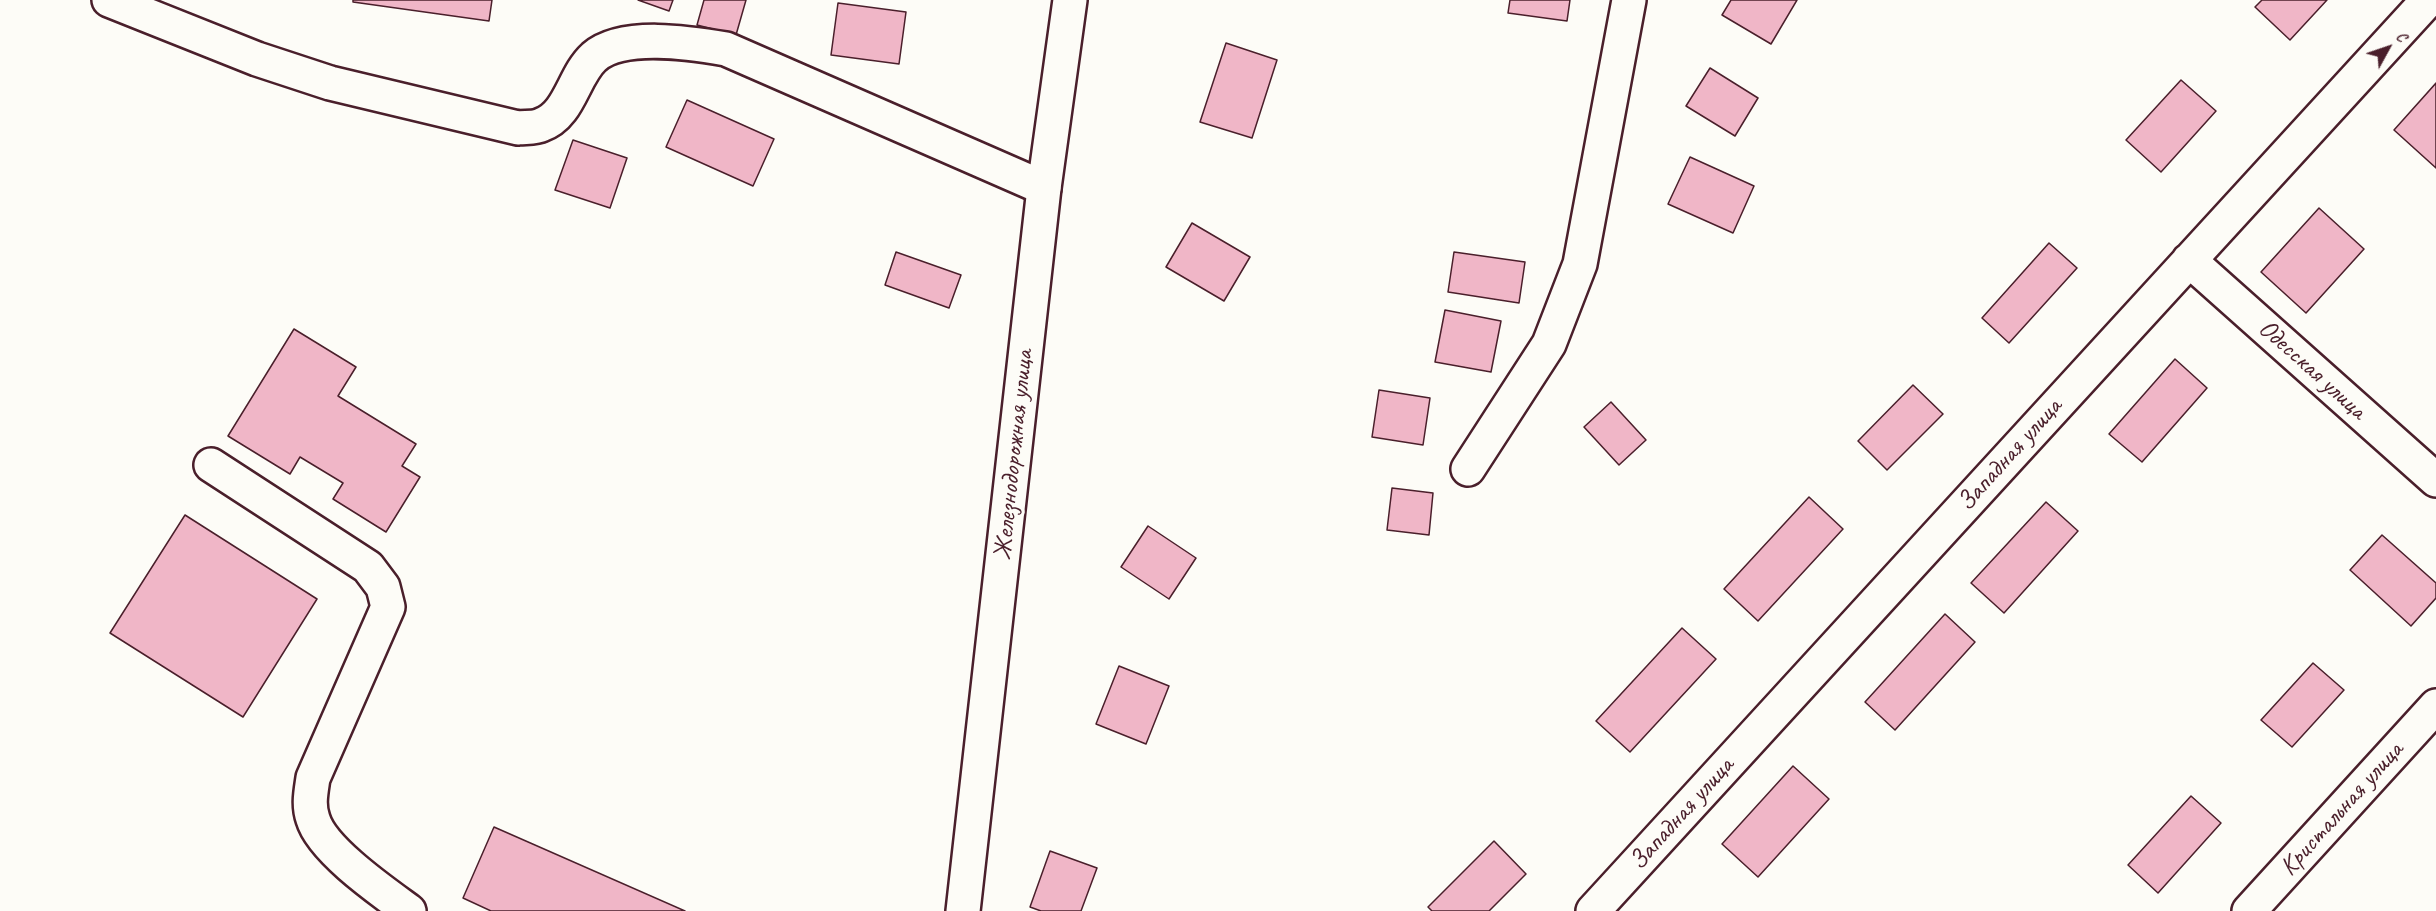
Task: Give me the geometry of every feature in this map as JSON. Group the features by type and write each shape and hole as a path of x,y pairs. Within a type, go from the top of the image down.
{"street":[{"path":"109,0 258,59 330,83 518,128 542,125 560,114 582,70 596,55 621,45 680,41 726,50 1044,188"},
{"name":"Железнодорожная улица","path":"963,911 1044,188 1070,0"},
{"path":"1468,469 1549,344 1580,264 1629,0"},
{"name":"Западная улица","path":"1593,911 2428,0"},
{"name":"Одесская улица","path":"2189,260 2436,480"},
{"path":"211,465 368,567 382,587 388,607 313,778 310,799 313,820 324,840 378,888 409,911"},
{"name":"Кристальная улица","path":"2249,911 2436,706"}],"building":[{"path":"353,0 492,0 489,21 353,2"},
{"path":"638,0 673,0 669,11"},
{"path":"704,0 746,0 736,35 697,25"},
{"path":"1510,0 1570,0 1567,21 1508,13"},
{"path":"1731,0 1797,0 1771,44 1722,15"},
{"path":"2262,0 2327,0 2290,40 2255,7"},
{"path":"838,3 906,12 899,64 831,55"},
{"path":"1226,43 1277,60 1252,138 1200,122"},
{"path":"1710,68 1758,98 1735,136 1686,106"},
{"path":"2181,80 2216,111 2161,172 2126,140"},
{"path":"2436,83 2436,168 2394,130"},
{"path":"687,100 774,139 753,186 666,147"},
{"path":"573,140 627,158 610,208 555,190"},
{"path":"1690,157 1754,186 1733,233 1668,204"},
{"path":"2319,208 2364,249 2306,313 2261,272"},
{"path":"1192,223 1250,257 1224,301 1166,267"},
{"path":"2049,243 2077,268 2009,343 1982,318"},
{"path":"896,252 961,275 949,308 885,285"},
{"path":"1454,252 1525,262 1519,303 1448,292"},
{"path":"1445,310 1501,321 1491,372 1435,362"},
{"path":"294,329 356,367 338,396 416,444 402,466 420,477 386,532 333,499 343,483 300,457 290,474 228,436"},
{"path":"2175,359 2207,388 2142,462 2109,434"},
{"path":"1913,385 1943,414 1887,470 1858,441"},
{"path":"1379,390 1430,398 1423,445 1372,437"},
{"path":"1611,402 1646,440 1619,465 1584,427"},
{"path":"1392,488 1433,493 1429,535 1387,530"},
{"path":"1809,497 1843,529 1758,621 1724,589"},
{"path":"2046,502 2078,531 2004,613 1971,583"},
{"path":"185,515 317,599 243,717 110,633"},
{"path":"1148,526 1196,558 1169,599 1121,567"},
{"path":"2382,535 2436,583 2436,598 2411,626 2350,570"},
{"path":"1945,614 1975,642 1895,730 1865,702"},
{"path":"1682,628 1716,659 1630,752 1596,721"},
{"path":"2313,663 2344,690 2292,747 2261,720"},
{"path":"1119,666 1169,686 1146,744 1096,724"},
{"path":"1793,766 1829,799 1758,877 1722,844"},
{"path":"2191,796 2221,823 2158,893 2128,865"},
{"path":"494,827 685,911 491,911 463,898"},
{"path":"1494,841 1526,874 1489,911 1432,911 1428,907"},
{"path":"1050,851 1097,868 1081,911 1041,911 1030,907"}]}
